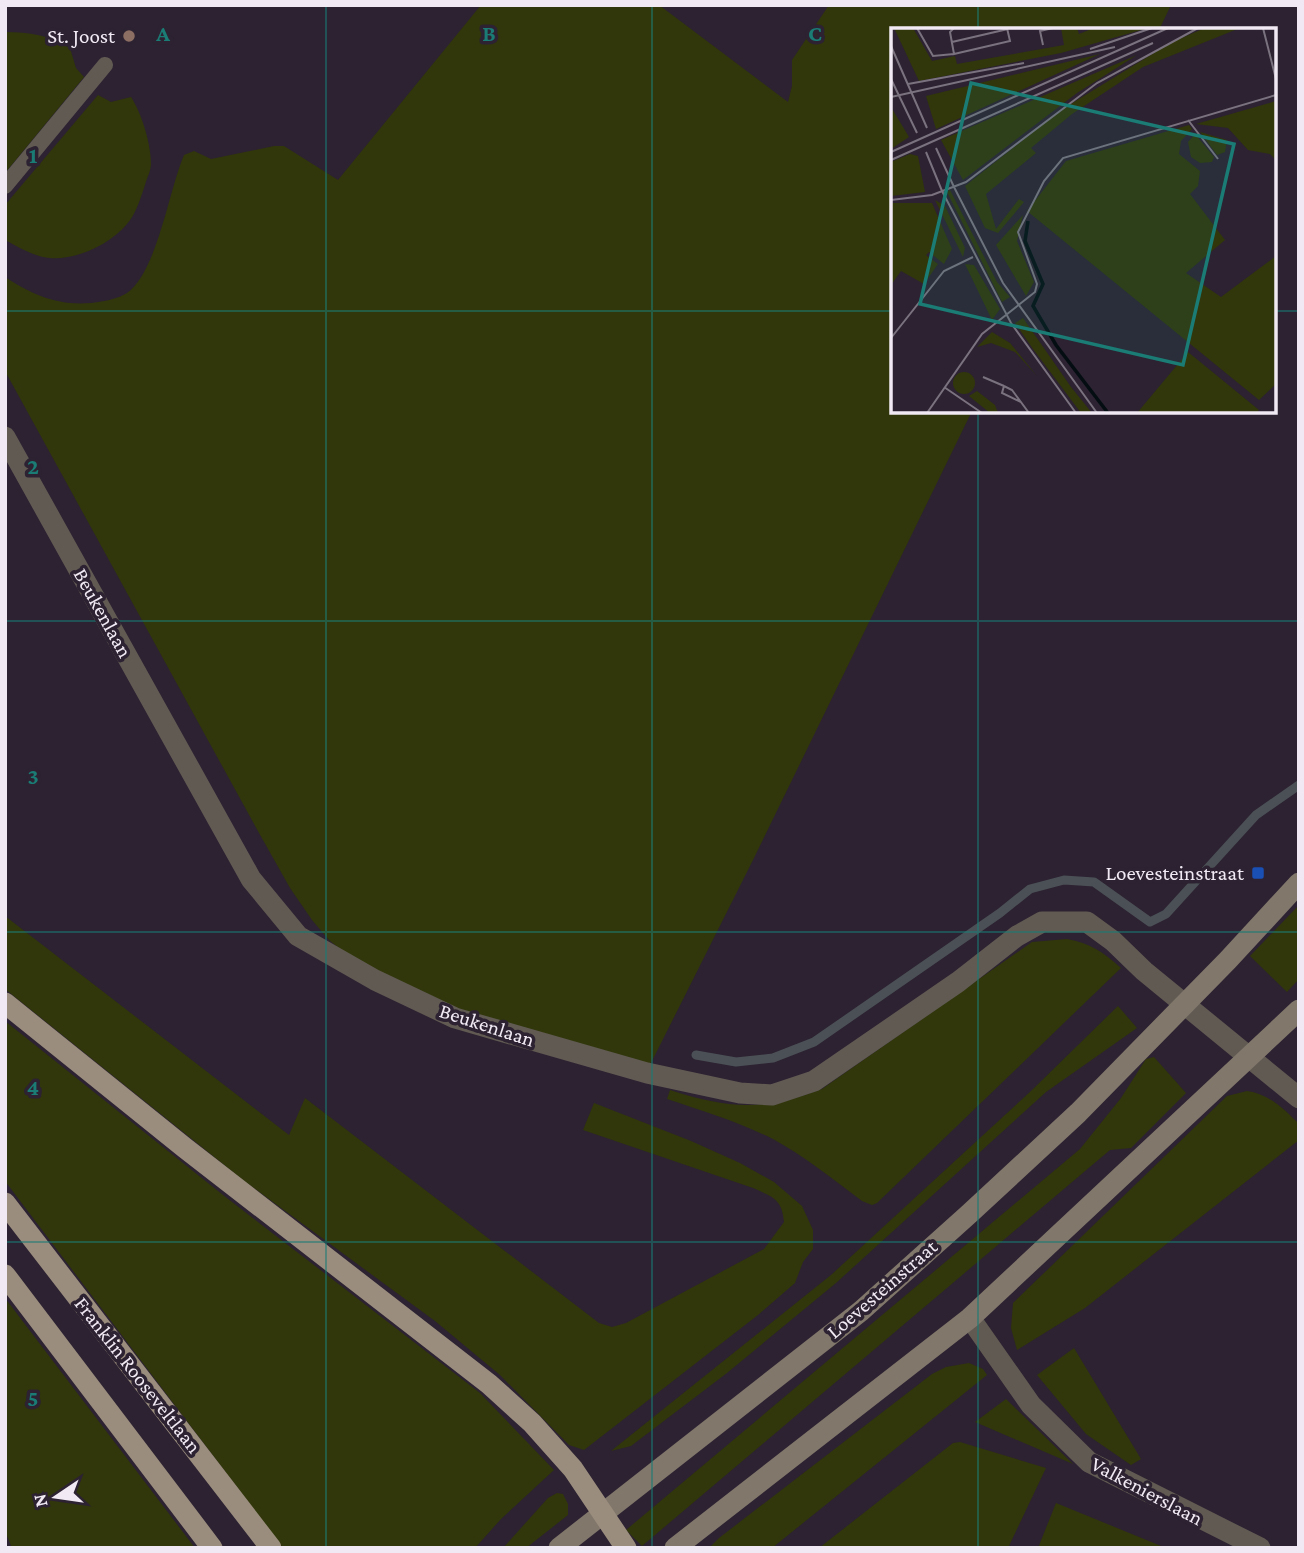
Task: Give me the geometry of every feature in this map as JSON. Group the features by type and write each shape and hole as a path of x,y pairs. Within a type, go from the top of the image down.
{"main road":[{"path":"5,1003 185,1148 489,1384 532,1423 573,1469 626,1548"},
{"name":"Franklin Rooseveltlaan","path":"5,1203 271,1548"},
{"name":"Franklin Rooseveltlaan","path":"5,1275 212,1548"}],"street":[{"name":"Beukenlaan","path":"5,437 251,878 298,936 375,980 455,1018 647,1073 740,1093 772,1095 814,1081 958,982 1017,936 1042,922 1087,922 1113,940 1144,971 1299,1098"},
{"name":"Loevesteinstraat","path":"559,1548 861,1311 1078,1113 1186,1004 1299,883"},
{"path":"675,1548 970,1318 1299,1010"},
{"name":"Valkenierslaan","path":"970,1318 1031,1405 1089,1462 1260,1548"}],"lane":[{"path":"5,186 105,65"}],"green space":[{"path":"481,5 659,5 788,102 792,86 792,60 829,5 1171,5 1160,28 891,28 891,413 971,413 646,1073 460,1016 350,957 329,940 290,888 5,371 5,277 36,294 68,303 100,302 127,293 146,268 154,249 184,155 194,151 211,159 284,146 338,180"},
{"path":"5,32 39,35 70,48 76,68 84,77 5,173"},
{"path":"98,95 111,102 131,97 148,138 150,169 130,220 103,244 61,258 44,257 5,240 5,205"},
{"path":"1299,905 1299,979 1287,992 1250,956"},
{"path":"5,916 289,1135 305,1098 599,1323 612,1327 626,1323 764,1249 784,1222 779,1204 760,1191 583,1130 594,1103 691,1141 774,1182 802,1206 813,1230 813,1249 803,1262 795,1283 758,1315 584,1450 569,1445 500,1375 435,1321 243,1180 5,989"},
{"path":"1067,939 1096,949 1121,968 872,1205 862,1201 807,1160 773,1139 734,1122 667,1099 670,1090 728,1104 764,1104 822,1089 1032,942"},
{"path":"1118,1006 1137,1028 1046,1092 836,1283 727,1373 631,1446 611,1451 831,1275 1031,1091"},
{"path":"5,1021 223,1195 480,1393 554,1470 501,1519 475,1548 283,1548 5,1181"},
{"path":"1154,1057 1186,1093 1131,1148 1110,1150 642,1546 626,1530 1080,1149 1121,1098 1146,1059"},
{"path":"1247,1091 1269,1099 1288,1113 1299,1124 1299,1140 1085,1308 1017,1350 1011,1328 1013,1303 1227,1096"},
{"path":"5,1298 195,1548 12,1548 5,1531"},
{"path":"1074,1348 1141,1459 1131,1465 1086,1434 1037,1375"},
{"path":"969,1363 983,1369 987,1375 772,1548 709,1548 932,1374 946,1367"},
{"path":"1006,1399 1073,1464 975,1422"},
{"path":"960,1442 1046,1468 1008,1548 819,1548 953,1443"},
{"path":"557,1493 563,1494 568,1504 568,1515 526,1548 503,1548 548,1498"},
{"path":"1056,1503 1166,1548 1038,1548"}],"waterway":[{"path":"696,1055 736,1062 773,1058 814,1042 1000,913 1030,889 1064,880 1094,882 1150,922 1166,914 1256,815 1299,785"}],"place":[{"name":"St. Joost","path":"129,36"},
{"name":"Loevesteinstraat","path":"1258,873"}]}
